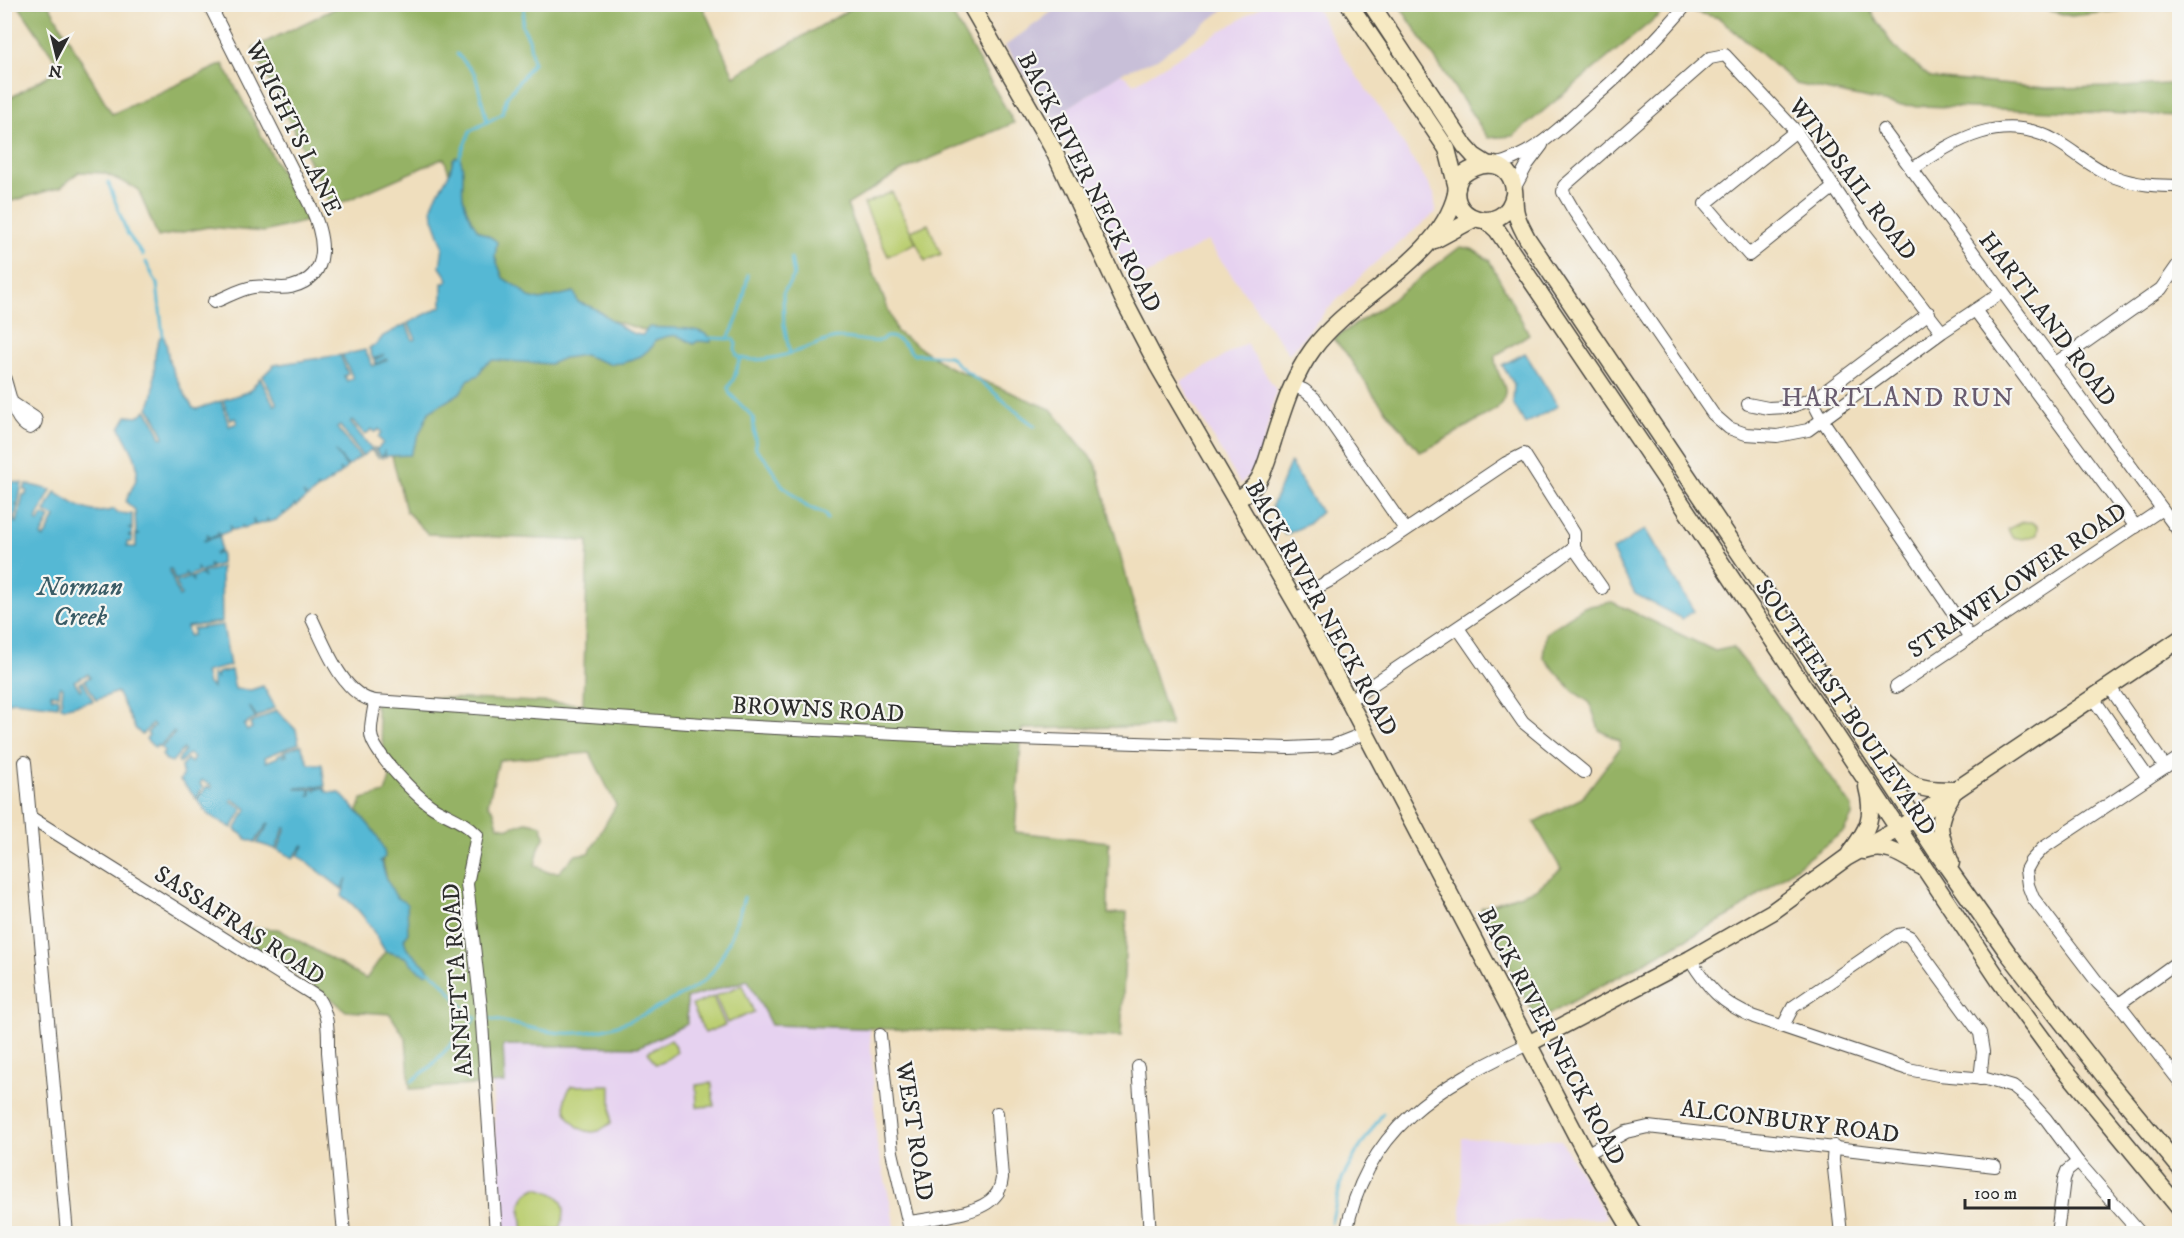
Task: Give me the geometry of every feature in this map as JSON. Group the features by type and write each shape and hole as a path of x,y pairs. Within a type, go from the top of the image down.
{"main road":[{"name":"BACK RIVER NECK ROAD","path":"970,4 1052,147 1124,301 1158,366 1295,599 1586,1154 1634,1233"},
{"path":"1349,4 1447,149 1463,211 1480,220"},
{"path":"1371,4 1474,156 1504,171 1511,179 1514,192 1508,210 1499,218 1480,220 1429,244"},
{"path":"1236,500 1248,494 1259,479 1292,385 1302,364 1320,339 1429,244 1452,210 1461,176 1477,165 1490,164"},
{"name":"SOUTHEAST BOULEVARD","path":"1514,192 1515,212 1527,238 1914,818 2050,1007 2180,1168"},
{"name":"SOUTHEAST BOULEVARD","path":"1480,220 1497,230 1999,980 2063,1067 2180,1209"},
{"path":"1528,1044 1690,959 1772,912 1846,858 1898,829 2180,639"},
{"path":"1868,747 1907,781 1920,788 1956,790"},
{"path":"1846,858 1861,839 1869,823 1871,803 1864,777"},
{"path":"1956,790 1942,811 1940,820 1945,846 1961,886"},
{"path":"1846,858 1870,849 1893,850 1923,868"}],"street":[{"name":"WRIGHTS LANE","path":"209,4 310,205 319,224 323,242 316,270 300,283 282,288 254,287 214,302"},
{"path":"1490,164 1518,157 1544,142 1638,59 1687,4"},
{"name":"WINDSAIL ROAD","path":"1823,421 1799,434 1777,436 1746,434 1722,422 1713,414 1603,255 1563,192 1564,186 1710,58 1725,56 1796,131 1864,232 1942,332"},
{"path":"1911,170 1943,148 1978,132 2021,128 2054,140 2092,166 2115,177 2147,185 2180,186"},
{"name":"HARTLAND ROAD","path":"1883,130 2180,533"},
{"path":"1796,131 1705,204 1749,255 1834,187"},
{"path":"1514,192 1527,165 1544,142"},
{"path":"2056,363 2161,289 2180,262"},
{"path":"1823,421 1942,332 2002,292"},
{"path":"1975,310 2136,527"},
{"path":"1748,405 1781,408 1797,406 1812,400 1929,314"},
{"path":"4,377 14,404"},
{"path":"1292,385 1304,390 1314,398 1405,529"},
{"path":"1812,400 1823,421 1969,636"},
{"path":"1295,599 1334,579 1405,529 1506,463 1524,454 1575,533 1574,548 1602,588"},
{"name":"STRAWFLOWER ROAD","path":"1896,687 2162,509"},
{"path":"1348,701 1574,548"},
{"name":"BROWNS ROAD","path":"312,619 347,684 361,697 375,701 717,726 1289,748 1332,746 1365,733"},
{"path":"1458,628 1524,722 1584,772"},
{"path":"2109,686 2165,767"},
{"path":"2093,698 2148,778"},
{"name":"ANNETTA ROAD","path":"375,701 371,734 380,753 399,777 423,801 464,823 477,835 467,884 481,1008 496,1233"},
{"path":"2180,757 2043,848 2026,870 2033,898 2098,984 2119,1004 2180,1082"},
{"path":"25,762 67,1233"},
{"name":"SASSAFRAS ROAD","path":"30,817 317,997 326,1011 328,1021 328,1052 344,1233"},
{"path":"1783,1026 1793,1007 1899,935 1904,934 1910,937 1980,1033 1983,1052 1980,1079"},
{"path":"1690,959 1704,982 1732,1007 1754,1017 1908,1069 2000,1082 2020,1092 2046,1119 2078,1162 2140,1233"},
{"path":"2119,1004 2180,960"},
{"name":"WEST ROAD","path":"880,1035 892,1152 910,1228"},
{"path":"1346,1233 1352,1205 1362,1182 1374,1158 1399,1125 1416,1109 1447,1087 1528,1044"},
{"path":"1138,1067 1150,1233"},
{"path":"910,1228 978,1208 994,1198 1000,1188 1002,1178 997,1113"},
{"name":"ALCONBURY ROAD","path":"1586,1154 1626,1132 1648,1127 1834,1146 1995,1166"},
{"path":"1834,1146 1833,1159 1841,1233"},
{"path":"2057,1233 2064,1179 2067,1171 2078,1162"}],"shaded area":[{"path":"1061,5 1230,5 1157,59 1121,73 1053,118 1005,46"},
{"path":"1264,5 1314,5 1349,65 1392,126 1434,194 1436,212 1370,267 1326,311 1289,354 1207,241 1133,282 1053,118 1121,73 1134,84"},
{"path":"1246,343 1276,390 1265,438 1253,472 1240,484 1181,382"},
{"path":"852,959 857,1028 870,1029 877,1145 895,1233 502,1233 488,1025"},
{"path":"1462,1138 1561,1140 1607,1218 1461,1223"}],"green space":[{"path":"2025,4 2179,4 2071,16 2025,5"},
{"path":"18,5 49,5 112,114 223,64 307,221 264,232 208,227 158,237 138,189 104,173 79,172 61,187 5,203 5,101 61,68"},
{"path":"342,5 702,5 734,76 857,5 947,5 1014,123 901,171 847,205 897,332 947,366 1051,409 1096,464 1140,628 1171,726 1022,729 1015,832 1109,842 1108,914 1127,912 1121,1037 771,1025 748,980 687,998 687,1024 638,1047 503,1045 505,1083 410,1089 406,1039 390,1014 346,1011 241,937 248,928 278,929 366,979 399,932 380,849 366,830 358,811 362,799 385,793 390,778 373,695 583,704 588,541 428,534 406,511 392,456 427,410 493,356 660,335 600,317 524,308 490,269 454,188 444,158 332,207 253,48","holes":["590,753 616,805 589,853 575,855 559,872 547,872 535,865 545,836 541,825 526,822 509,828 498,826 494,811 488,804 499,760"]},
{"path":"1399,5 1867,5 1893,46 1931,78 2047,88 2124,87 2179,83 2179,116 1897,105 1796,84 1719,18 1670,6 1513,136 1488,138"},
{"path":"892,192 916,243 888,256 864,204"},
{"path":"928,224 941,254 925,261 911,231"},
{"path":"1460,247 1472,249 1489,260 1529,334 1495,356 1505,388 1503,400 1498,408 1420,452 1373,394 1346,353 1333,339 1382,307"},
{"path":"2022,522 2031,522 2038,526 2037,535 2023,539 2012,537 2008,529"},
{"path":"1612,602 1715,651 1733,647 1781,708 1852,807 1852,816 1844,831 1736,912 1537,1021 1481,908 1536,889 1561,869 1534,822 1582,798 1620,748 1620,741 1599,730 1590,703 1573,691 1543,657 1546,633 1584,607"},
{"path":"742,985 754,1012 727,1023 715,996"},
{"path":"713,997 725,1025 705,1033 692,1005"},
{"path":"671,1039 677,1052 661,1063 655,1064 648,1052"},
{"path":"712,1083 714,1106 697,1107 696,1085"},
{"path":"611,1085 611,1123 600,1130 591,1132 579,1128 570,1118 565,1105 565,1097 571,1086"},
{"path":"536,1188 552,1193 561,1201 564,1212 560,1229 523,1233 522,1201 529,1192"}],"water":[{"name":"Norman Creek","path":"460,158 462,163 463,197 473,222 479,231 497,242 495,257 503,278 529,297 540,300 574,292 578,302 595,309 631,332 643,335 649,327 691,329 706,334 711,338 711,342 698,341 693,344 679,336 667,337 655,340 653,346 641,356 622,363 609,364 584,355 564,358 550,364 493,360 483,366 479,375 469,379 460,393 429,412 410,455 385,457 384,452 382,458 374,448 377,449 383,443 378,437 382,433 379,429 375,432 372,429 365,435 352,420 350,422 379,458 371,450 362,456 340,426 337,428 360,457 348,466 335,451 347,467 342,472 339,469 341,473 331,481 329,479 330,481 319,489 317,487 318,489 307,498 303,493 306,498 296,506 294,504 295,506 285,514 283,512 284,515 276,520 268,522 267,518 267,522 255,525 253,519 254,525 243,528 242,525 242,528 232,530 230,525 230,531 219,535 218,531 218,535 210,538 207,534 208,538 203,541 220,536 220,551 214,554 221,553 221,564 211,567 209,563 210,568 199,572 197,567 198,572 187,576 185,572 186,576 175,580 169,569 179,597 181,596 176,582 191,577 193,582 192,577 201,574 204,578 202,573 221,567 222,622 187,627 189,636 193,635 193,629 223,625 230,666 205,672 208,684 213,688 212,674 216,678 217,673 231,670 235,689 251,690 263,686 275,707 257,717 249,706 256,718 244,725 247,731 252,728 250,724 276,710 296,730 299,743 265,757 266,762 284,752 282,757 287,755 285,751 301,745 309,764 322,764 325,786 296,789 310,789 308,796 311,796 311,789 315,789 316,792 316,788 325,788 327,792 340,793 374,832 384,849 385,857 380,861 389,883 396,897 407,904 408,933 404,939 407,949 428,968 429,972 426,974 418,970 405,957 385,951 361,914 342,896 347,878 342,889 298,855 303,845 293,858 278,850 286,828 284,828 276,849 257,843 268,823 255,842 246,839 235,830 247,809 232,799 231,801 243,809 232,828 210,816 197,800 207,786 211,788 212,786 202,780 200,784 203,787 196,798 180,780 183,776 181,767 187,759 191,763 194,758 188,754 180,763 178,761 183,749 172,762 166,760 162,755 165,751 161,748 175,733 173,732 159,747 157,745 155,748 146,739 149,735 147,733 154,726 152,724 142,735 135,728 117,692 96,700 85,680 90,677 88,674 74,681 80,690 82,689 79,683 83,681 93,701 61,707 63,687 60,686 59,695 51,694 52,698 59,698 58,706 13,701 5,703 4,481 22,483 18,505 15,505 18,506 15,516 11,517 15,518 14,522 17,523 23,495 26,495 27,490 24,490 26,484 51,490 36,521 39,522 43,515 50,518 41,536 44,538 55,517 45,512 55,492 83,508 98,512 114,509 117,513 132,514 132,528 128,529 132,529 132,535 128,536 132,536 132,542 127,542 127,547 136,547 136,535 140,535 136,534 135,510 126,502 136,479 137,465 120,428 127,416 138,417 146,410 154,421 161,438 164,437 148,408 152,400 155,355 160,337 163,336 165,339 170,364 193,408 197,409 221,401 229,426 237,423 235,418 230,420 223,400 250,391 260,378 274,405 277,404 263,376 274,365 340,355 348,374 344,376 347,381 353,378 342,355 365,350 373,366 387,360 376,364 374,360 384,355 373,359 369,348 377,344 383,336 406,324 413,340 416,339 408,323 442,306 442,283 446,283 448,279 440,267 443,246 433,218 432,207 450,172 453,159"},
{"path":"1525,353 1558,406 1525,424 1513,403 1514,384 1502,365"},
{"path":"1290,463 1321,512 1308,524 1285,535 1272,506"},
{"path":"1645,529 1694,611 1682,619 1635,594 1612,551"}],"waterway":[{"path":"459,158 470,131 502,114 507,97 533,63 529,39 522,25 525,4"},
{"path":"457,54 475,74 487,121"},
{"path":"108,182 127,233 143,255"},
{"path":"790,354 784,325 783,293 794,276 791,258"},
{"path":"146,262 157,284 163,336"},
{"path":"728,338 739,315 748,275"},
{"path":"711,338 733,339 737,356 759,360 784,355 838,338 873,341 880,341 887,337 895,338 913,354 949,356 1035,426"},
{"path":"740,358 734,378 728,388 730,394 753,417 756,449 767,461 782,485 806,506 825,514 827,519"},
{"path":"490,1019 545,1031 569,1033 599,1030 642,1015 688,992 710,975 728,943 744,898"},
{"path":"412,1081 429,1068 476,1018 463,1008 442,982 429,971"},
{"path":"1331,1223 1342,1179 1356,1153 1383,1113"}],"district":[{"name":"HARTLAND RUN","path":"1898,397"}]}
